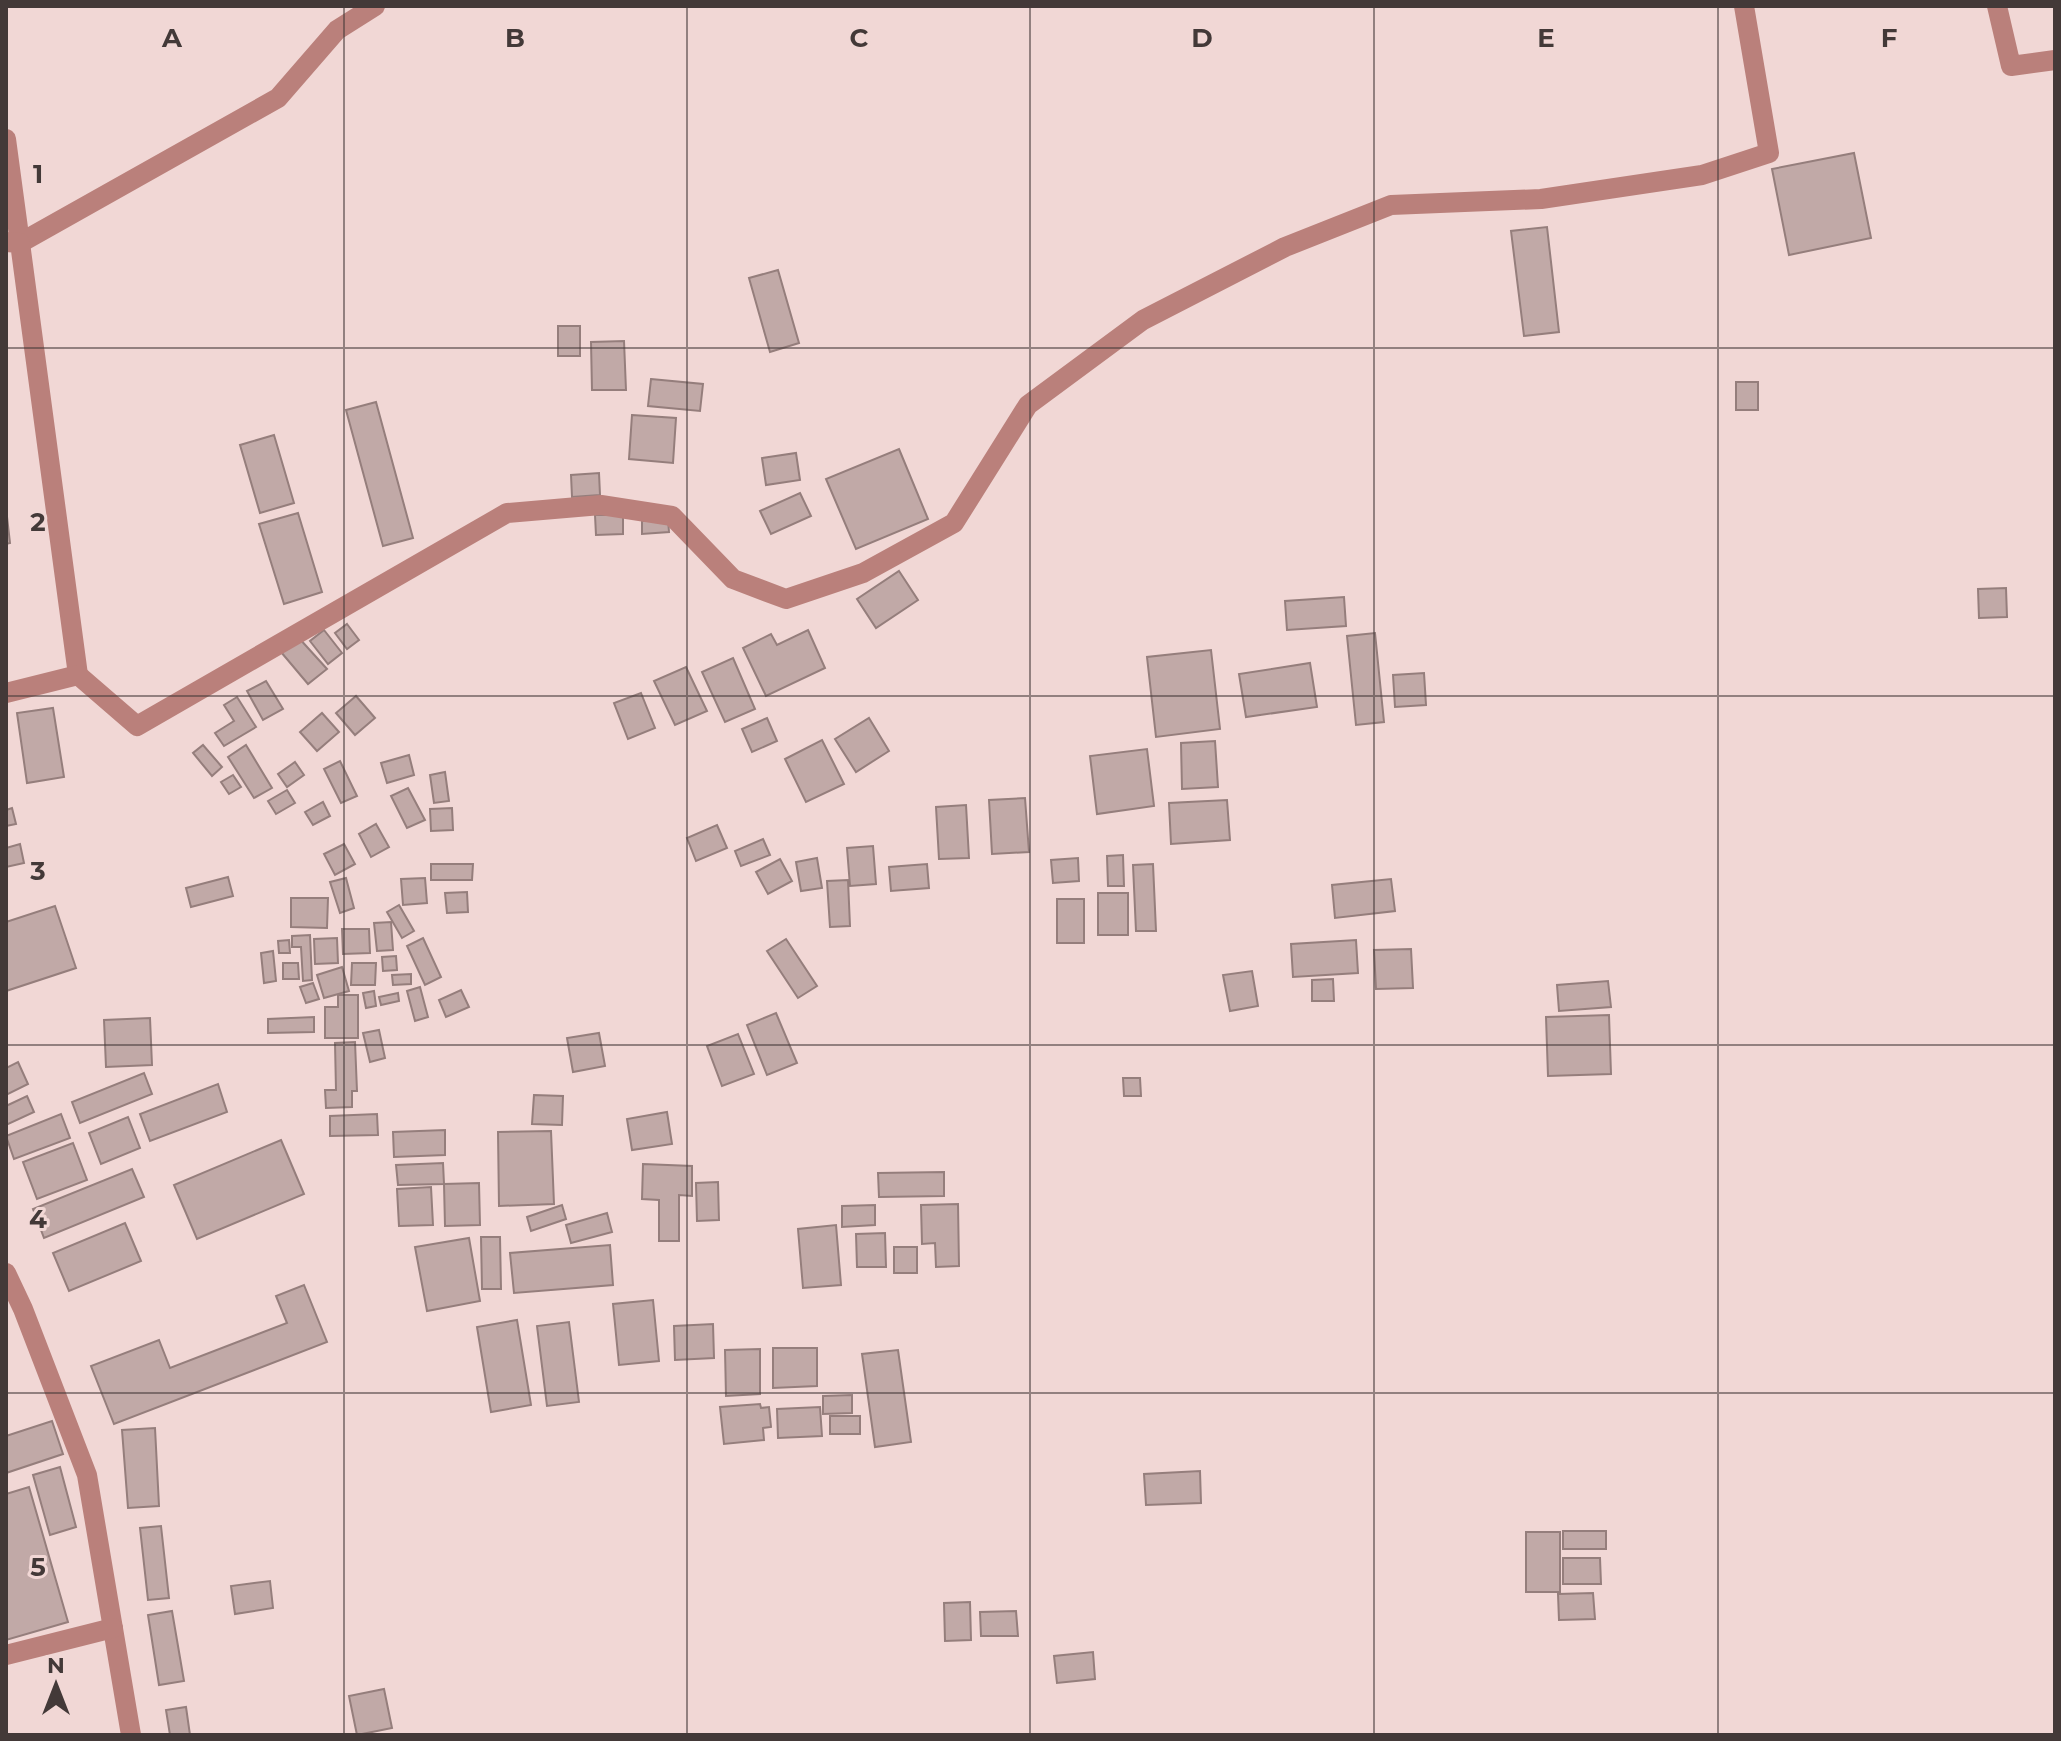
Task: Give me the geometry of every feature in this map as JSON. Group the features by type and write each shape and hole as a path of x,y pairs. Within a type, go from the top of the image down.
{"street":[{"path":"13,242 278,98 337,30 375,6"},
{"path":"6,139 13,242 78,675 137,726 507,513 601,505 672,516 733,579 786,599 863,573 954,523 1028,405 1143,320 1285,247 1391,205 1555,197 1702,175 1769,153 1744,6"},
{"path":"1997,6 2011,66 2055,60"},
{"path":"6,693 78,675"},
{"path":"6,1273 87,1475 131,1735"},
{"path":"6,1655 113,1628"}],"building":[{"path":"1854,153 1871,238 1789,255 1772,169"},
{"path":"1547,227 1559,332 1524,336 1511,231"},
{"path":"778,270 799,343 770,352 749,278"},
{"path":"558,326 580,326 580,356 558,356"},
{"path":"624,341 626,390 592,390 591,342"},
{"path":"651,379 703,384 700,411 648,406"},
{"path":"1736,382 1758,382 1758,410 1736,410"},
{"path":"376,402 413,538 383,546 346,410"},
{"path":"632,415 676,418 673,463 629,459"},
{"path":"274,435 294,503 260,513 240,445"},
{"path":"899,449 928,519 856,549 826,479"},
{"path":"796,453 800,480 766,485 762,458"},
{"path":"599,473 600,495 572,497 571,475"},
{"path":"800,493 811,516 771,534 760,511"},
{"path":"6,508 10,543 6,544"},
{"path":"298,513 322,592 284,604 259,524"},
{"path":"595,515 623,515 623,534 596,535"},
{"path":"668,519 669,532 642,534 642,521"},
{"path":"899,571 918,600 876,628 857,599"},
{"path":"2006,588 2007,617 1979,618 1978,589"},
{"path":"1344,597 1346,626 1287,630 1285,601"},
{"path":"347,624 359,640 347,649 335,633"},
{"path":"324,630 342,653 328,664 310,641"},
{"path":"808,630 825,668 766,696 743,648 771,634 777,645"},
{"path":"1375,633 1384,722 1356,725 1347,636"},
{"path":"298,637 327,669 308,684 281,652"},
{"path":"1211,650 1220,729 1156,737 1147,657"},
{"path":"733,658 755,709 725,722 702,672"},
{"path":"1310,663 1317,707 1246,717 1239,674"},
{"path":"686,667 707,711 675,725 654,681"},
{"path":"1424,673 1426,705 1395,707 1393,675"},
{"path":"266,681 283,709 263,720 247,691"},
{"path":"641,693 655,728 628,739 614,703"},
{"path":"356,696 375,718 355,735 336,713"},
{"path":"237,697 256,727 224,746 215,733 234,721 224,705"},
{"path":"53,708 64,777 27,783 17,713"},
{"path":"322,713 339,732 317,751 300,732"},
{"path":"767,718 777,741 752,752 742,729"},
{"path":"869,718 889,751 856,772 835,739"},
{"path":"822,740 844,784 806,802 785,759"},
{"path":"1215,741 1218,787 1182,789 1181,743"},
{"path":"203,745 222,767 212,776 193,753"},
{"path":"246,745 272,788 254,798 228,757"},
{"path":"1147,749 1154,806 1097,814 1090,756"},
{"path":"409,755 414,775 387,783 381,763"},
{"path":"340,761 357,796 341,803 324,769"},
{"path":"295,762 304,775 287,787 278,774"},
{"path":"445,772 449,801 434,803 430,775"},
{"path":"233,775 241,787 229,794 221,782"},
{"path":"408,788 425,820 407,828 391,796"},
{"path":"287,790 295,803 276,814 268,801"},
{"path":"1025,798 1029,852 992,854 989,800"},
{"path":"1227,800 1230,840 1171,844 1169,803"},
{"path":"323,802 330,816 313,825 305,812"},
{"path":"966,805 969,858 939,859 936,807"},
{"path":"12,808 16,824 6,826 6,810"},
{"path":"452,808 453,830 431,831 430,809"},
{"path":"376,824 389,847 371,857 359,834"},
{"path":"717,825 727,848 696,861 687,838"},
{"path":"763,839 770,855 741,866 735,851"},
{"path":"20,844 24,863 6,867 6,848"},
{"path":"344,844 355,864 335,875 324,854"},
{"path":"873,846 876,884 850,886 847,848"},
{"path":"1123,855 1124,886 1108,886 1107,856"},
{"path":"817,858 822,888 801,891 796,862"},
{"path":"1078,858 1079,881 1053,883 1051,860"},
{"path":"780,859 792,881 768,894 756,872"},
{"path":"431,864 473,864 472,880 431,880"},
{"path":"927,864 929,888 891,891 889,867"},
{"path":"1153,864 1156,931 1136,931 1133,865"},
{"path":"228,877 233,896 191,907 186,888"},
{"path":"346,878 354,908 340,913 330,882"},
{"path":"425,878 427,903 403,905 401,879"},
{"path":"1391,879 1395,911 1335,918 1332,885"},
{"path":"848,880 850,926 830,927 827,881"},
{"path":"467,892 468,912 447,913 445,893"},
{"path":"1098,893 1128,893 1128,935 1098,935"},
{"path":"291,898 328,898 327,928 291,927"},
{"path":"1057,899 1084,899 1084,943 1057,943"},
{"path":"399,905 414,931 402,938 387,912"},
{"path":"55,906 76,968 6,991 6,922"},
{"path":"391,922 393,950 377,951 374,923"},
{"path":"342,929 369,929 370,953 343,954"},
{"path":"310,935 312,980 303,981 301,947 292,947 292,936"},
{"path":"337,938 338,963 315,964 314,939"},
{"path":"423,938 441,977 425,985 407,946"},
{"path":"786,939 817,986 798,998 767,951"},
{"path":"289,940 290,953 279,953 278,941"},
{"path":"1356,940 1358,973 1293,977 1291,944"},
{"path":"1411,949 1413,988 1376,989 1374,950"},
{"path":"273,951 276,981 264,983 261,953"},
{"path":"396,956 397,970 383,971 382,957"},
{"path":"283,963 298,963 299,979 283,979"},
{"path":"352,963 376,963 375,985 351,985"},
{"path":"342,967 349,991 324,998 317,975"},
{"path":"1252,971 1258,1006 1230,1011 1223,975"},
{"path":"411,974 411,984 393,985 392,975"},
{"path":"1333,979 1334,1001 1312,1001 1312,980"},
{"path":"1608,981 1611,1007 1559,1011 1557,985"},
{"path":"313,983 319,999 306,1003 300,987"},
{"path":"420,987 428,1017 415,1021 407,991"},
{"path":"461,990 469,1007 446,1017 439,1000"},
{"path":"374,991 376,1006 366,1008 363,993"},
{"path":"398,993 399,1001 381,1005 379,997"},
{"path":"338,995 358,995 358,1038 325,1038 325,1007 338,1007"},
{"path":"776,1013 797,1063 767,1075 747,1025"},
{"path":"1609,1015 1611,1074 1548,1076 1546,1017"},
{"path":"314,1017 314,1032 268,1033 268,1019"},
{"path":"150,1018 152,1065 106,1067 104,1020"},
{"path":"379,1030 385,1058 370,1062 363,1033"},
{"path":"599,1033 605,1066 573,1072 567,1038"},
{"path":"738,1034 754,1074 722,1086 707,1046"},
{"path":"355,1042 357,1091 352,1091 352,1107 326,1108 325,1090 336,1090 335,1043"},
{"path":"18,1062 28,1084 6,1095 6,1068"},
{"path":"144,1073 152,1094 80,1123 72,1102"},
{"path":"1123,1078 1140,1078 1141,1096 1124,1096"},
{"path":"218,1084 227,1112 150,1141 140,1114"},
{"path":"534,1095 563,1096 562,1125 532,1124"},
{"path":"27,1096 34,1112 6,1125 6,1106"},
{"path":"667,1112 672,1144 632,1150 627,1119"},
{"path":"61,1114 70,1138 14,1159 6,1136"},
{"path":"377,1114 378,1135 330,1136 330,1116"},
{"path":"128,1117 140,1148 101,1164 89,1133"},
{"path":"445,1130 445,1155 394,1157 393,1132"},
{"path":"551,1131 554,1204 499,1206 498,1132"},
{"path":"281,1140 304,1194 197,1239 174,1185"},
{"path":"73,1143 87,1180 37,1199 23,1162"},
{"path":"443,1163 444,1184 398,1185 396,1165"},
{"path":"643,1164 692,1166 692,1196 679,1195 679,1241 659,1241 659,1200 642,1199"},
{"path":"132,1169 144,1197 44,1238 33,1209"},
{"path":"944,1172 944,1196 879,1197 878,1173"},
{"path":"718,1182 719,1220 697,1221 696,1183"},
{"path":"479,1183 480,1225 445,1226 444,1184"},
{"path":"431,1187 433,1225 399,1226 397,1189"},
{"path":"958,1204 959,1266 936,1267 935,1243 922,1244 921,1205"},
{"path":"562,1205 566,1219 531,1231 527,1217"},
{"path":"875,1205 875,1225 842,1227 842,1206"},
{"path":"607,1213 612,1232 571,1243 566,1225"},
{"path":"125,1223 141,1261 69,1291 53,1253"},
{"path":"836,1225 841,1285 803,1288 798,1229"},
{"path":"885,1233 886,1267 857,1267 856,1234"},
{"path":"481,1237 500,1237 501,1289 482,1289"},
{"path":"469,1238 480,1301 427,1311 415,1247"},
{"path":"610,1245 613,1285 514,1293 510,1253"},
{"path":"894,1247 917,1247 917,1273 894,1273"},
{"path":"304,1285 327,1342 114,1424 91,1366 159,1340 170,1368 287,1323 276,1296"},
{"path":"653,1300 659,1361 619,1365 613,1304"},
{"path":"517,1320 531,1405 491,1412 477,1327"},
{"path":"569,1322 579,1402 547,1406 537,1326"},
{"path":"713,1324 714,1358 675,1360 674,1326"},
{"path":"773,1348 817,1348 817,1386 773,1388"},
{"path":"760,1349 760,1394 726,1396 725,1350"},
{"path":"898,1350 911,1442 875,1447 862,1354"},
{"path":"852,1395 852,1413 823,1414 823,1396"},
{"path":"760,1404 761,1408 769,1407 771,1427 763,1428 764,1440 724,1444 720,1407"},
{"path":"820,1407 822,1436 778,1438 777,1409"},
{"path":"830,1416 860,1416 860,1434 830,1434"},
{"path":"52,1421 63,1454 6,1473 6,1436"},
{"path":"155,1428 159,1506 128,1508 122,1430"},
{"path":"60,1467 76,1527 50,1535 33,1475"},
{"path":"1200,1471 1201,1503 1146,1505 1144,1474"},
{"path":"29,1487 68,1622 6,1640 6,1494"},
{"path":"161,1526 169,1598 148,1600 140,1528"},
{"path":"1563,1531 1606,1531 1606,1549 1563,1549"},
{"path":"1526,1532 1560,1532 1560,1592 1526,1592"},
{"path":"1563,1558 1600,1558 1601,1584 1563,1584"},
{"path":"270,1581 273,1608 235,1614 231,1586"},
{"path":"1593,1593 1595,1619 1559,1620 1558,1594"},
{"path":"970,1602 971,1640 945,1641 944,1603"},
{"path":"172,1611 184,1681 159,1685 148,1615"},
{"path":"1016,1611 1018,1636 981,1636 980,1612"},
{"path":"1093,1652 1095,1679 1057,1683 1054,1656"},
{"path":"384,1689 392,1728 357,1735 349,1696"},
{"path":"186,1707 190,1735 170,1735 166,1710"}]}
